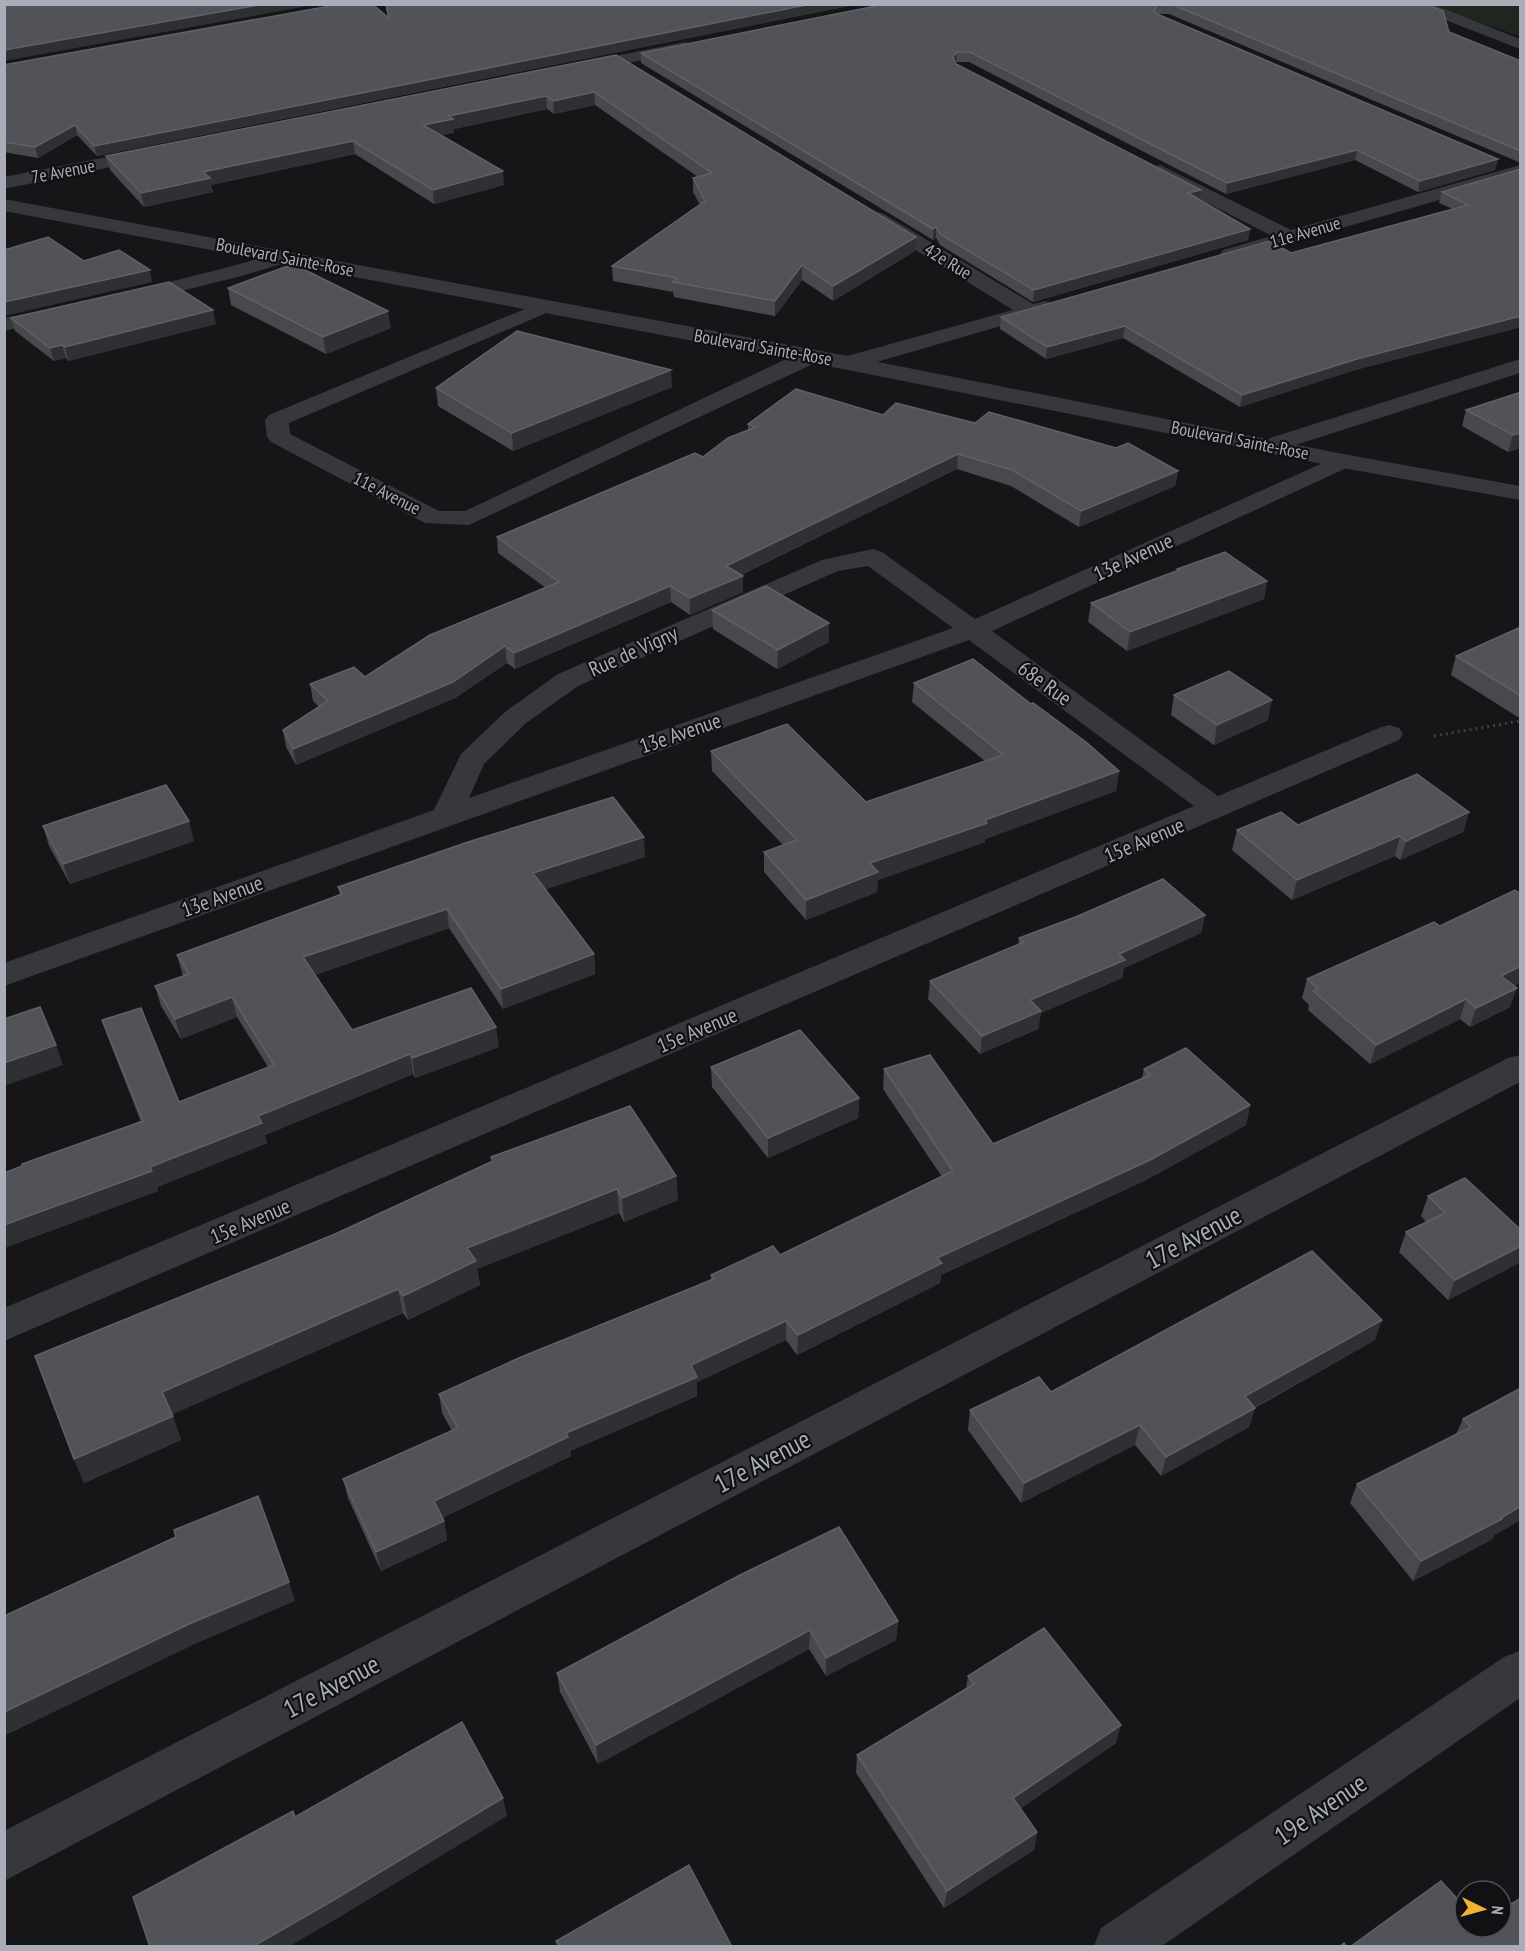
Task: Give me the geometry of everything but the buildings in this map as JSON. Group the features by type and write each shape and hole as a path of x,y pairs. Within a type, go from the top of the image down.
{"street":[{"path":"1417,4 1521,44"},
{"path":"562,72 701,44"},
{"path":"620,60 640,72"},
{"name":"7e Avenue","path":"4,183 167,150"},
{"path":"1141,161 1289,237"},
{"path":"1499,162 1520,171"},
{"name":"11e Avenue","path":"1210,260 1520,171"},
{"name":"Boulevard Sainte-Rose","path":"4,205 848,363 1272,445 1343,461 1521,493"},
{"name":"42e Rue","path":"860,207 1029,311"},
{"path":"111,302 235,272 284,257"},
{"path":"848,363 1063,301"},
{"name":"11e Avenue","path":"544,307 277,420 279,437 434,518 469,518 810,356"},
{"path":"4,325 79,309"},
{"path":"1272,445 1521,366"},
{"name":"13e Avenue","path":"4,975 973,630 1343,461"},
{"name":"68e Rue","path":"873,557 1217,809"},
{"name":"Rue de Vigny","path":"446,816 471,760 515,718 568,680 831,565 873,557"},
{"name":"15e Avenue","path":"4,1325 1389,734"},
{"name":"17e Avenue","path":"4,1857 1521,1066"},
{"name":"19e Avenue","path":"1119,1947 1521,1672"}],"path":[{"path":"1434,736 1521,721"}],"shaded area":[{"path":"1427,5 1520,5 1520,36"}]}
